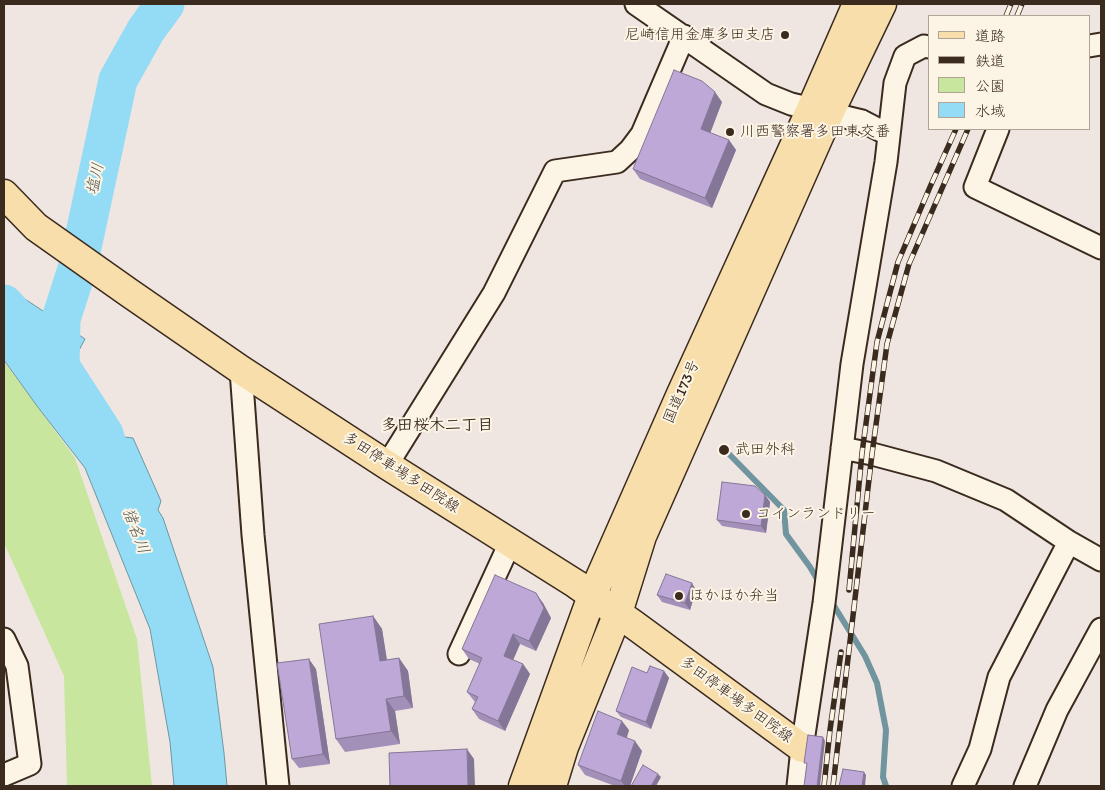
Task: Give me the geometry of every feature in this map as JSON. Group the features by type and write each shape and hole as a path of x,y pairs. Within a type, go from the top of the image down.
{"main road":[{"name":"国道173号","path":"552,786 564,747 618,613 642,536 820,111 857,4"},
{"name":"国道173号","path":"523,786 592,596 681,394 820,111 882,4"},
{"name":"多田停車場多田院線","path":"4,194 36,227 128,292 242,370 387,465 618,613 802,748"}],"street":[{"path":"636,4 766,94 791,104 862,121 889,135"},
{"path":"387,465 494,293 555,171 617,162 630,150 642,134 684,36"},
{"path":"798,786 824,603 852,364 885,172 895,83 905,56 924,46 928,47"},
{"path":"998,130 975,187 1101,248"},
{"path":"242,370 253,535 278,786"},
{"path":"842,448 936,471 1006,500 1068,542 1101,560"},
{"path":"963,786 980,749 999,677 1068,542"},
{"path":"459,654 510,543"},
{"path":"1025,786 1057,710 1101,629"},
{"path":"4,638 17,666 30,764 4,775"}],"green space":[{"path":"4,361 75,458 137,639 152,786 67,786 64,676 4,543"}],"water":[{"path":"4,285 85,339 76,356 78,383 87,404 80,411 91,422 101,422 111,434 121,431 124,437 133,438 161,501 158,510 163,518 213,667 227,786 174,786 170,742 150,629 85,468 4,360"}],"building":[{"path":"674,70 702,81 715,92 701,129 729,140 705,198 633,169"},
{"name":"コインランドリー","path":"722,482 755,486 765,495 761,526 717,520"},
{"path":"666,574 692,583 685,603 657,595"},
{"path":"495,575 536,593 544,608 529,641 513,634 504,656 523,664 498,721 472,709 478,697 467,692 482,658 462,649"},
{"path":"373,616 380,661 399,658 404,696 386,699 391,731 336,739 319,624"},
{"path":"309,659 323,754 292,759 277,663"},
{"path":"650,666 664,671 646,722 616,711 632,667 647,673"},
{"path":"598,711 622,721 617,734 635,741 621,781 578,765"},
{"path":"808,735 823,737 817,786 804,786 807,763 804,763"},
{"path":"467,749 468,786 390,786 389,753"},
{"path":"643,765 658,774 651,786 631,786"},
{"path":"843,769 864,772 862,786 839,786"}],"waterway":[{"name":"塩川","path":"60,366 61,319 78,266 118,80 146,30 165,4"},
{"name":"猪名川","path":"4,304 60,366 104,434 115,472"},
{"path":"728,453 784,510 786,534 820,584"},
{"path":"831,601 865,656 877,683 886,730 883,777 886,786"}],"railway":[{"path":"1006,15 1011,4"},
{"path":"1017,15 1022,4"},
{"path":"849,590 862,453 877,342 898,262 956,130"},
{"path":"833,786 872,454 887,344 909,264 968,130"},
{"path":"824,786 841,652"}],"place":[{"name":"尼崎信用金庫多田支店","path":"785,35"},
{"name":"川西警察署多田東交番","path":"730,132"},
{"name":"武田外科","path":"724,450"},
{"name":"コインランドリー","path":"746,514"},
{"name":"ほかほか弁当","path":"679,596"}],"district":[{"name":"多田桜木二丁目","path":"437,426"}]}
